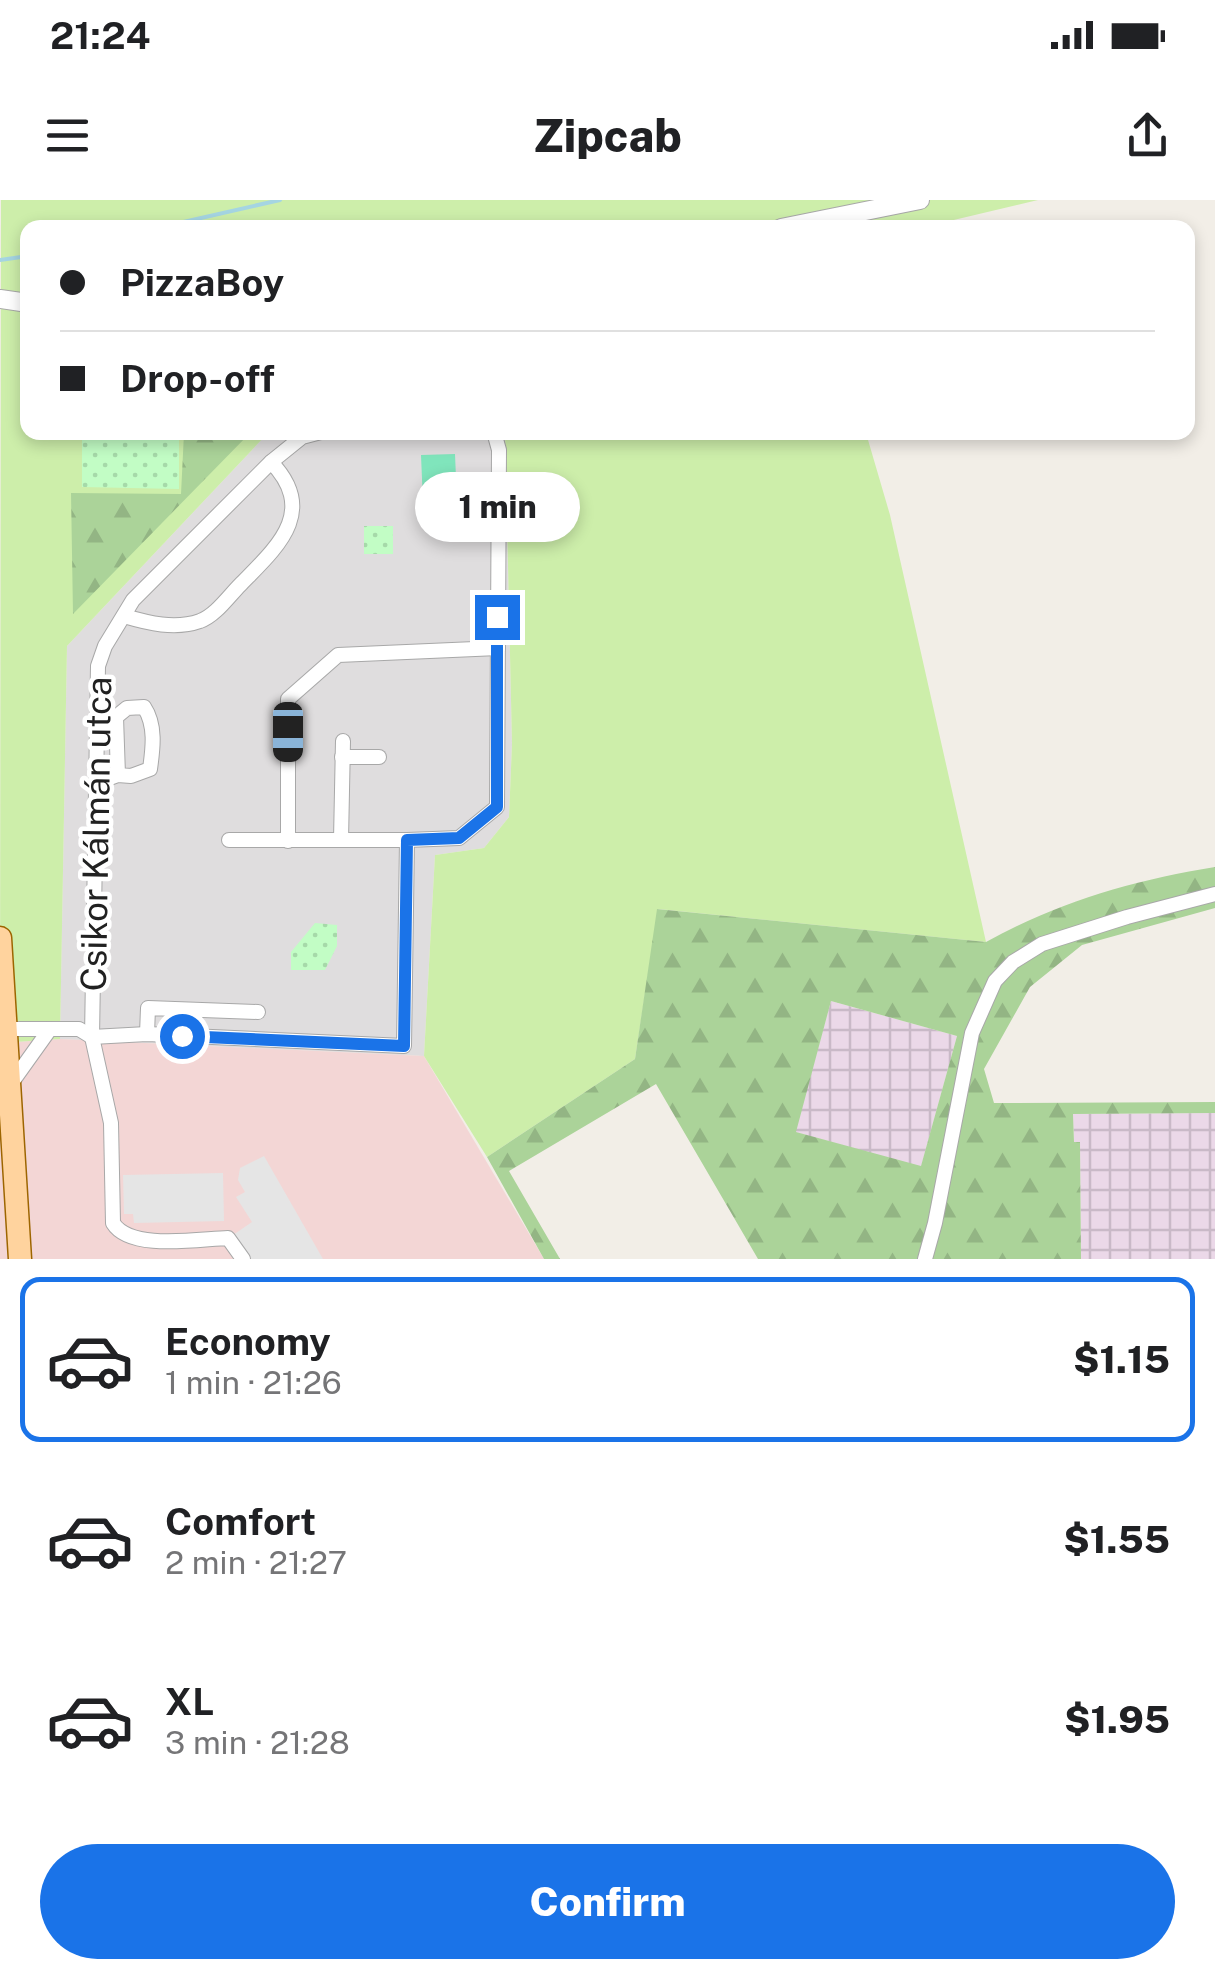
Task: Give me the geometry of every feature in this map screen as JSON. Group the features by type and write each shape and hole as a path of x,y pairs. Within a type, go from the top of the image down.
{"main road":[{"path":"0,938 20,1259"}],"street":[{"path":"821,220 920,200"},
{"name":"Csikor Kálmán utca","path":"298,440 271,462 133,600 105,646 98,666 92,1036 147,1034 404,1046 407,840"},
{"path":"229,840 459,838 497,807 496,440"},
{"path":"124,616 165,624 204,620 271,553 287,535 292,516 286,477 271,462"},
{"path":"288,841 288,699 338,656 498,648"},
{"path":"96,783 150,769 153,746 150,716 144,708 128,708 116,717 118,775"},
{"path":"341,840 342,749 379,757"},
{"path":"925,1259 972,1034 994,981 1013,962 1042,944 1215,894"},
{"name":"Csikor Kálmán utca","path":"147,1034 148,1008 258,1012"},
{"path":"6,1028 79,1029 92,1036 111,1123 112,1216 117,1230 138,1240 228,1238 243,1259"},
{"path":"9,1086 50,1029"}],"shaded area":[{"path":"261,440 505,440 512,744 509,817 484,848 435,855 424,1056 60,1039 67,646"},
{"path":"831,1001 957,1036 921,1167 795,1132"},
{"path":"60,1039 424,1056 544,1259 0,1259 0,1043"},
{"path":"1215,1113 1215,1259 1081,1259 1080,1143 1074,1142 1073,1114"},
{"path":"264,1156 323,1259 250,1259 233,1235 252,1222 236,1197 245,1192 238,1180 240,1168"},
{"path":"223,1173 224,1221 134,1223 133,1214 124,1214 123,1175"}],"green space":[{"path":"1,200 1038,200 954,220 20,220 20,440 261,440 67,646 60,1039 0,1043"},
{"path":"82,440 179,440 179,489 82,487"},
{"path":"184,440 243,440 73,614 71,493 181,494"},
{"path":"505,440 868,440 890,515 986,942 658,909 635,1059 487,1157 424,1056 435,855 484,848 509,817 512,744"},
{"path":"455,454 458,525 424,526 421,455"},
{"path":"364,526 393,526 393,554 364,554"},
{"path":"1215,867 1215,908 1082,945 1030,987 984,1069 994,1103 1215,1102 1215,1113 1073,1114 1074,1142 1080,1142 1081,1259 758,1259 656,1084 509,1171 560,1259 544,1259 487,1157 635,1059 657,909 986,942 1069,904","holes":["831,1001 957,1036 921,1166 796,1132"]},
{"path":"315,923 337,925 337,946 325,970 291,970 291,952"}],"waterway":[{"path":"192,220 280,200"},
{"path":"0,260 20,257"}],"route":[{"path":"182,1036 404,1046 407,840 459,838 497,807 497,617"}]}
